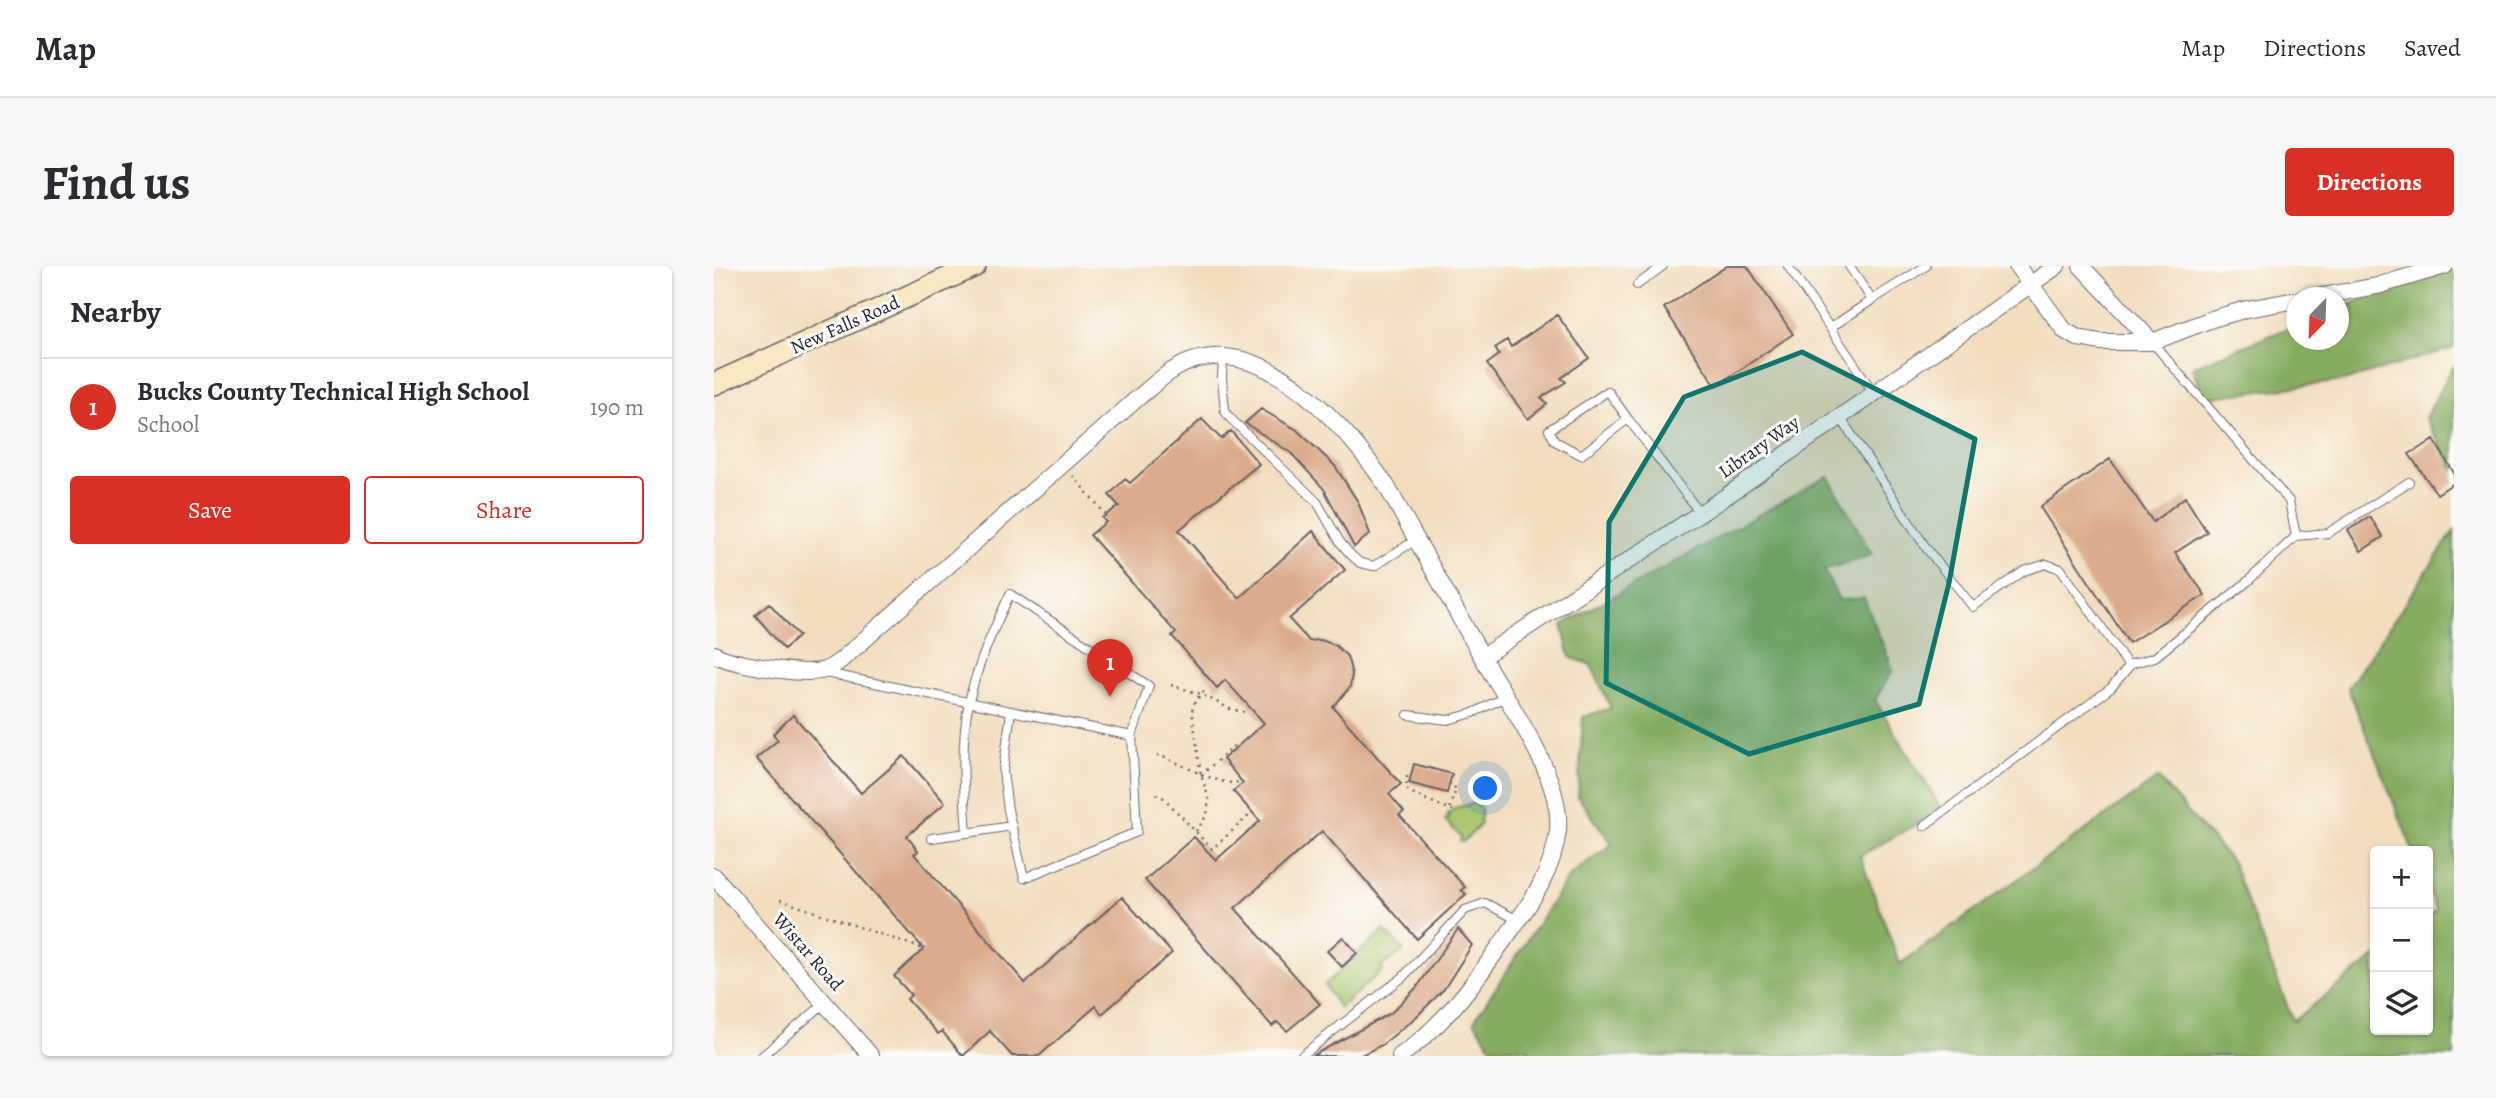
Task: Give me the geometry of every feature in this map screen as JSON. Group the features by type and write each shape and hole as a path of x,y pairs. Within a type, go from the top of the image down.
{"main road":[{"name":"New Falls Road","path":"715,382 975,266"}],"street":[{"path":"2017,266 2066,331 2078,338 2100,342 2152,342 2212,319 2286,302"},
{"name":"Library Way","path":"1482,657 1700,513 2057,266"},
{"path":"2081,266 2152,342"},
{"path":"2349,291 2377,286 2445,266"},
{"path":"717,658 750,665 820,672 830,668 1163,376 1193,360 1223,357 1241,358 1274,372 1345,430 1386,485 1548,774 1557,810 1558,829 1549,869 1540,889 1455,1007 1434,1029 1400,1056"},
{"name":"Wistar Road","path":"714,876 871,1056"}],"lane":[{"path":"1637,285 1663,266"},
{"path":"1788,266 1874,393"},
{"path":"1849,266 1872,300"},
{"path":"1830,328 1926,266"},
{"path":"2152,342 2290,501 2296,536"},
{"path":"1223,357 1225,411 1317,502 1340,542 1360,563 1374,566 1416,540"},
{"path":"1628,419 1581,455 1555,441 1549,430 1608,391 1700,513"},
{"path":"1840,417 1927,549 1973,607 2024,571 2046,564 2061,569 2128,665 2155,657 2247,582 2296,536 2328,533 2409,482"},
{"path":"967,833 962,773 969,702 1010,594 1149,686 1132,736 1137,832 1024,878 1003,772 1011,711"},
{"path":"1924,826 2090,704 2110,688 2131,664"},
{"path":"820,672 1132,736"},
{"path":"1408,715 1448,720 1473,713 1505,697"},
{"path":"931,838 1012,826"},
{"path":"1301,1056 1404,977 1465,910 1485,903 1518,920"},
{"path":"762,1056 825,1003"}],"path":[{"path":"1073,476 1106,515"},
{"path":"1171,685 1244,712"},
{"path":"1196,831 1207,816 1209,805 1201,775 1192,710 1193,704 1206,689"},
{"path":"1201,775 1234,746"},
{"path":"1157,755 1201,775 1236,783 1241,781"},
{"path":"1407,776 1406,789 1451,810 1456,790 1453,784 1449,783"},
{"path":"1156,794 1164,797 1212,849 1253,812"},
{"path":"780,900 924,948"}],"highlighted area":[{"path":"1802,352 1975,439 1949,583 1919,704 1749,754 1606,683 1609,522 1684,397"}],"green space":[{"path":"2445,266 2454,266 2454,348 2343,381 2203,398 2192,367 2286,329 2286,350 2349,350 2349,305"},
{"path":"2454,365 2454,469 2425,418"},
{"path":"1828,476 1872,555 1824,570 1839,600 1864,598 1893,670 1875,700 1942,810 1860,856 1900,964 2158,778 2232,862 2293,1021 2370,961 2370,1035 2433,1035 2433,913 2436,910 2433,902 2433,846 2411,846 2348,688 2454,531 2454,1056 1525,1056 1529,1049 1491,1047 1474,1021 1570,875 1612,844 1578,797 1583,717 1611,708 1591,665 1570,657 1562,625"},
{"path":"1474,803 1481,810 1481,824 1463,842 1445,820 1450,818 1447,815 1455,808"},
{"path":"1384,930 1404,950 1381,967 1383,970 1339,1008 1325,985"}],"building":[{"path":"1727,266 1747,266 1793,334 1716,386 1664,308"},
{"path":"1557,315 1589,358 1561,378 1566,382 1541,398 1547,404 1528,419 1487,364 1499,355 1495,348 1507,340 1511,347"},
{"path":"1261,409 1297,430 1335,466 1358,502 1370,534 1354,547 1324,489 1291,453 1245,423"},
{"path":"1202,419 1221,439 1231,431 1259,464 1179,530 1239,598 1313,531 1345,570 1289,619 1309,641 1321,640 1335,645 1347,656 1352,674 1350,687 1333,707 1401,784 1389,794 1404,812 1399,815 1465,887 1461,890 1466,894 1417,939 1322,831 1235,908 1320,1004 1287,1031 1277,1022 1272,1026 1145,880 1194,837 1216,860 1260,821 1233,791 1243,783 1223,759 1264,723 1225,680 1217,688 1172,636 1176,633 1090,535 1106,522 1102,518 1119,506 1109,495 1125,479 1130,483"},
{"path":"2434,440 2454,473 2454,483 2437,494 2409,454"},
{"path":"2110,459 2153,522 2185,497 2207,532 2175,553 2205,595 2129,643 2040,507"},
{"path":"2370,517 2383,537 2361,551 2348,530"},
{"path":"769,603 799,636 784,649 755,615"},
{"path":"793,715 861,793 904,756 945,803 907,836 918,851 914,854 1025,983 1122,897 1172,953 1102,1014 1096,1006 1039,1056 1012,1056 990,1031 963,1056 942,1031 938,1034 907,999 911,995 894,976 924,949 756,758 778,740 773,734"},
{"path":"1414,764 1452,774 1447,793 1409,783"},
{"path":"1458,929 1472,945 1444,989 1416,1017 1382,1045 1359,1056 1312,1056 1391,1013 1417,987"},
{"path":"1343,937 1357,953 1342,967 1327,951"}],"place":[{"name":"Bucks County Technical High School","path":"1110,697"}]}
